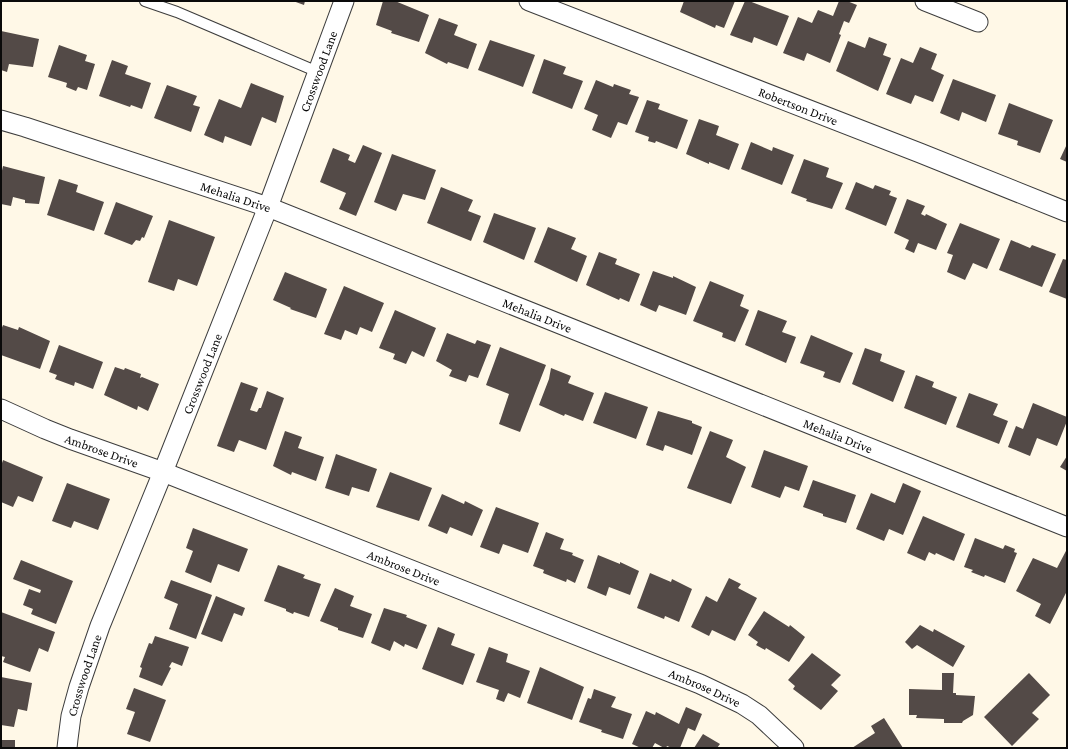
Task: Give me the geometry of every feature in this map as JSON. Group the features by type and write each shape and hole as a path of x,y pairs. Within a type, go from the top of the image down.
{"street":[{"name":"Crosswood Lane","path":"67,748 72,716 79,687 98,632 268,207 344,1"},
{"name":"Robertson Drive","path":"529,1 920,153 1067,212"},
{"path":"925,1 978,22"},
{"name":"Mehalia Drive","path":"1,120 268,207 1067,527"},
{"name":"Ambrose Drive","path":"1,409 70,439 163,472 700,684 742,704 770,725 794,748"}],"lane":[{"path":"145,1 177,12 318,72"}],"building":[{"path":"293,1 305,1 304,5"},
{"path":"383,1 395,1 429,15 419,42 391,33 392,31 376,25"},
{"path":"684,1 735,1 724,28 716,25 715,28 680,12"},
{"path":"745,1 749,1 789,16 777,46 754,37 752,43 730,35"},
{"path":"839,1 847,1 857,5 849,23 844,21 839,34 841,35 830,63 807,53 804,61 783,53 798,17 812,23 818,10 833,16"},
{"path":"439,18 458,25 454,35 477,44 468,69 448,62 447,64 425,53"},
{"path":"1,31 39,39 33,67 9,64 7,72 1,70"},
{"path":"869,37 887,44 883,55 891,58 878,91 836,71 848,41 865,48"},
{"path":"490,40 535,55 523,87 478,70"},
{"path":"59,45 87,55 85,61 95,64 87,90 78,87 76,91 66,87 67,83 48,77"},
{"path":"920,47 937,54 931,69 944,75 933,102 915,95 911,104 886,94 901,58 913,63"},
{"path":"544,59 566,67 563,74 583,81 572,109 532,93"},
{"path":"112,60 128,66 125,74 151,83 142,109 131,105 130,107 99,96"},
{"path":"953,79 996,95 986,122 962,112 959,121 940,113"},
{"path":"596,80 613,87 614,84 631,90 629,94 639,97 627,125 618,122 611,138 592,130 598,115 584,109"},
{"path":"251,83 284,96 276,123 262,117 251,146 225,136 223,143 204,135 219,99 241,108"},
{"path":"167,85 197,96 193,105 200,107 191,132 154,118"},
{"path":"647,100 660,104 658,109 688,120 677,149 656,141 655,143 648,141 649,137 635,132"},
{"path":"1009,103 1053,120 1040,153 1017,145 1018,141 998,134"},
{"path":"699,119 719,126 716,135 739,144 729,170 709,162 709,164 686,154"},
{"path":"751,142 772,151 773,147 794,155 782,185 741,169"},
{"path":"1067,144 1067,162 1060,159"},
{"path":"363,145 382,153 356,216 339,209 346,193 320,182 333,148 350,155 348,160 355,163"},
{"path":"392,154 436,170 425,200 403,194 396,211 374,202"},
{"path":"804,159 829,168 826,177 843,183 832,209 806,201 807,199 791,193"},
{"path":"3,166 45,177 39,204 25,203 25,200 13,197 11,206 1,204 1,175"},
{"path":"59,179 78,185 76,192 104,202 94,231 47,215"},
{"path":"856,182 873,189 875,185 891,191 889,195 897,198 886,226 845,209"},
{"path":"441,187 473,200 468,211 481,216 471,241 427,223"},
{"path":"907,199 925,206 921,214 925,216 926,214 947,224 936,250 918,243 914,253 905,249 909,240 894,233"},
{"path":"116,202 153,216 144,238 142,237 140,241 136,240 132,245 104,234"},
{"path":"494,213 536,228 524,260 483,242"},
{"path":"169,220 215,237 197,286 178,279 174,291 148,282"},
{"path":"960,223 1000,239 987,269 973,263 965,280 947,272 953,255 947,253"},
{"path":"548,227 576,238 571,249 587,256 577,282 534,262"},
{"path":"1011,240 1030,248 1032,245 1056,254 1042,287 999,270"},
{"path":"599,252 617,259 615,264 640,274 629,302 620,298 619,300 586,285"},
{"path":"1063,259 1067,260 1067,299 1049,292"},
{"path":"653,271 673,278 673,276 696,287 686,315 659,305 656,312 640,305"},
{"path":"285,272 327,289 316,318 290,309 291,308 273,300"},
{"path":"710,281 744,295 740,306 749,310 735,342 722,337 723,333 693,321"},
{"path":"344,286 384,303 372,332 360,327 357,335 345,330 341,340 324,334"},
{"path":"395,310 436,328 424,357 412,351 406,364 393,359 395,354 379,348"},
{"path":"758,310 787,321 782,332 796,337 786,363 745,345"},
{"path":"3,325 18,330 19,327 50,341 40,369 1,355 1,330"},
{"path":"447,333 475,344 477,340 491,345 478,378 469,375 466,382 449,376 452,370 436,361"},
{"path":"811,335 853,353 840,383 823,377 825,372 800,363"},
{"path":"59,345 103,362 93,389 75,382 74,386 55,379 57,375 49,372"},
{"path":"500,347 546,365 520,432 499,424 509,394 486,385"},
{"path":"865,348 882,354 880,361 905,371 893,402 852,384"},
{"path":"115,367 124,370 125,368 141,374 140,378 142,377 159,384 148,411 138,406 137,410 104,395"},
{"path":"551,368 571,376 568,383 594,393 583,421 565,414 564,416 539,405 549,379"},
{"path":"916,375 934,382 932,387 957,397 946,425 904,408"},
{"path":"241,382 258,388 250,410 257,412 259,408 261,408 267,391 284,398 266,450 239,440 234,452 217,446"},
{"path":"605,392 648,407 636,439 593,423"},
{"path":"969,393 998,404 993,415 1008,421 999,444 956,427"},
{"path":"1033,403 1067,417 1067,421 1057,446 1037,438 1030,456 1008,447 1016,426 1023,429"},
{"path":"658,411 692,421 692,423 702,427 692,455 665,445 663,451 646,445"},
{"path":"285,431 302,437 298,448 324,457 316,481 292,472 291,475 273,466"},
{"path":"710,431 733,440 726,457 746,467 731,504 687,488"},
{"path":"764,450 808,466 799,491 785,486 780,498 751,487"},
{"path":"336,454 377,469 369,492 352,487 349,496 325,488"},
{"path":"1067,456 1067,471 1060,467"},
{"path":"3,460 43,477 33,502 18,496 13,507 1,502 1,462 2,463"},
{"path":"390,472 432,488 419,521 376,507"},
{"path":"813,480 856,495 846,523 823,516 823,514 803,507"},
{"path":"67,483 110,499 98,530 74,521 71,528 52,521"},
{"path":"903,483 921,491 903,535 889,529 884,541 856,529 871,493 895,503"},
{"path":"442,494 464,504 465,501 483,510 472,536 450,527 447,534 428,526"},
{"path":"496,507 539,523 528,553 503,544 499,554 480,547"},
{"path":"923,516 965,534 954,561 936,553 935,555 929,552 925,561 907,553"},
{"path":"193,528 248,549 239,572 218,564 211,583 185,572 193,551 186,548"},
{"path":"546,532 564,539 560,549 573,553 572,555 584,560 575,583 567,579 566,582 543,573 544,570 533,566"},
{"path":"975,538 1003,549 1005,545 1015,549 1014,552 1017,553 1005,583 985,575 984,577 971,572 973,570 964,567"},
{"path":"1067,549 1067,591 1050,624 1035,616 1041,604 1016,591 1033,558 1057,568"},
{"path":"598,555 620,564 620,562 639,571 630,595 609,587 606,596 587,588"},
{"path":"21,560 73,581 56,624 31,614 33,609 23,605 29,589 40,593 41,590 13,579"},
{"path":"278,565 305,575 303,578 321,584 309,617 294,612 293,614 286,611 286,609 264,601"},
{"path":"650,573 671,582 672,579 692,589 679,622 665,616 664,619 637,608"},
{"path":"729,578 741,584 738,588 757,598 735,641 712,630 709,636 691,627 706,596 717,602"},
{"path":"171,580 212,595 196,639 169,629 178,604 164,598"},
{"path":"335,588 354,596 350,606 372,614 363,638 338,630 338,628 320,621"},
{"path":"216,596 245,608 242,616 234,613 222,642 201,634"},
{"path":"384,608 407,615 406,617 427,625 417,649 405,644 404,647 394,641 390,651 371,643"},
{"path":"764,611 789,627 790,625 805,637 789,662 766,648 765,650 756,645 758,642 748,635"},
{"path":"1,612 55,632 48,652 39,648 30,672 3,662 5,657 1,656"},
{"path":"920,625 933,632 934,629 965,646 953,667 917,645 912,649 905,642"},
{"path":"438,627 455,634 451,645 475,654 463,685 422,669"},
{"path":"155,636 189,647 182,666 172,662 169,667 171,668 162,686 139,677 142,668 140,667 149,643 152,644"},
{"path":"489,647 508,654 506,662 530,671 520,698 508,693 504,702 496,699 499,690 476,682"},
{"path":"812,653 841,675 831,685 838,691 821,710 793,689 795,686 788,680"},
{"path":"540,667 584,687 572,720 527,703"},
{"path":"942,673 954,673 953,693 956,693 956,695 975,696 973,715 962,723 944,723 944,719 916,718 917,715 909,715 909,689 942,690"},
{"path":"1029,673 1050,695 1032,713 1039,719 1012,746 984,717"},
{"path":"1,677 32,683 27,711 18,709 14,727 1,725"},
{"path":"134,688 166,700 150,742 127,734 135,712 126,709"},
{"path":"594,689 616,697 611,707 632,714 623,739 601,732 602,730 579,722 588,698 591,699"},
{"path":"686,707 702,714 695,731 688,728 680,748 672,748 667,746 664,748 655,743 652,748 641,748 632,744 646,711 655,715 656,712 679,724"},
{"path":"884,718 903,748 852,748 875,733 871,726"},
{"path":"703,734 720,744 717,748 694,748"},
{"path":"1,740 15,740 15,748 1,748"}]}
